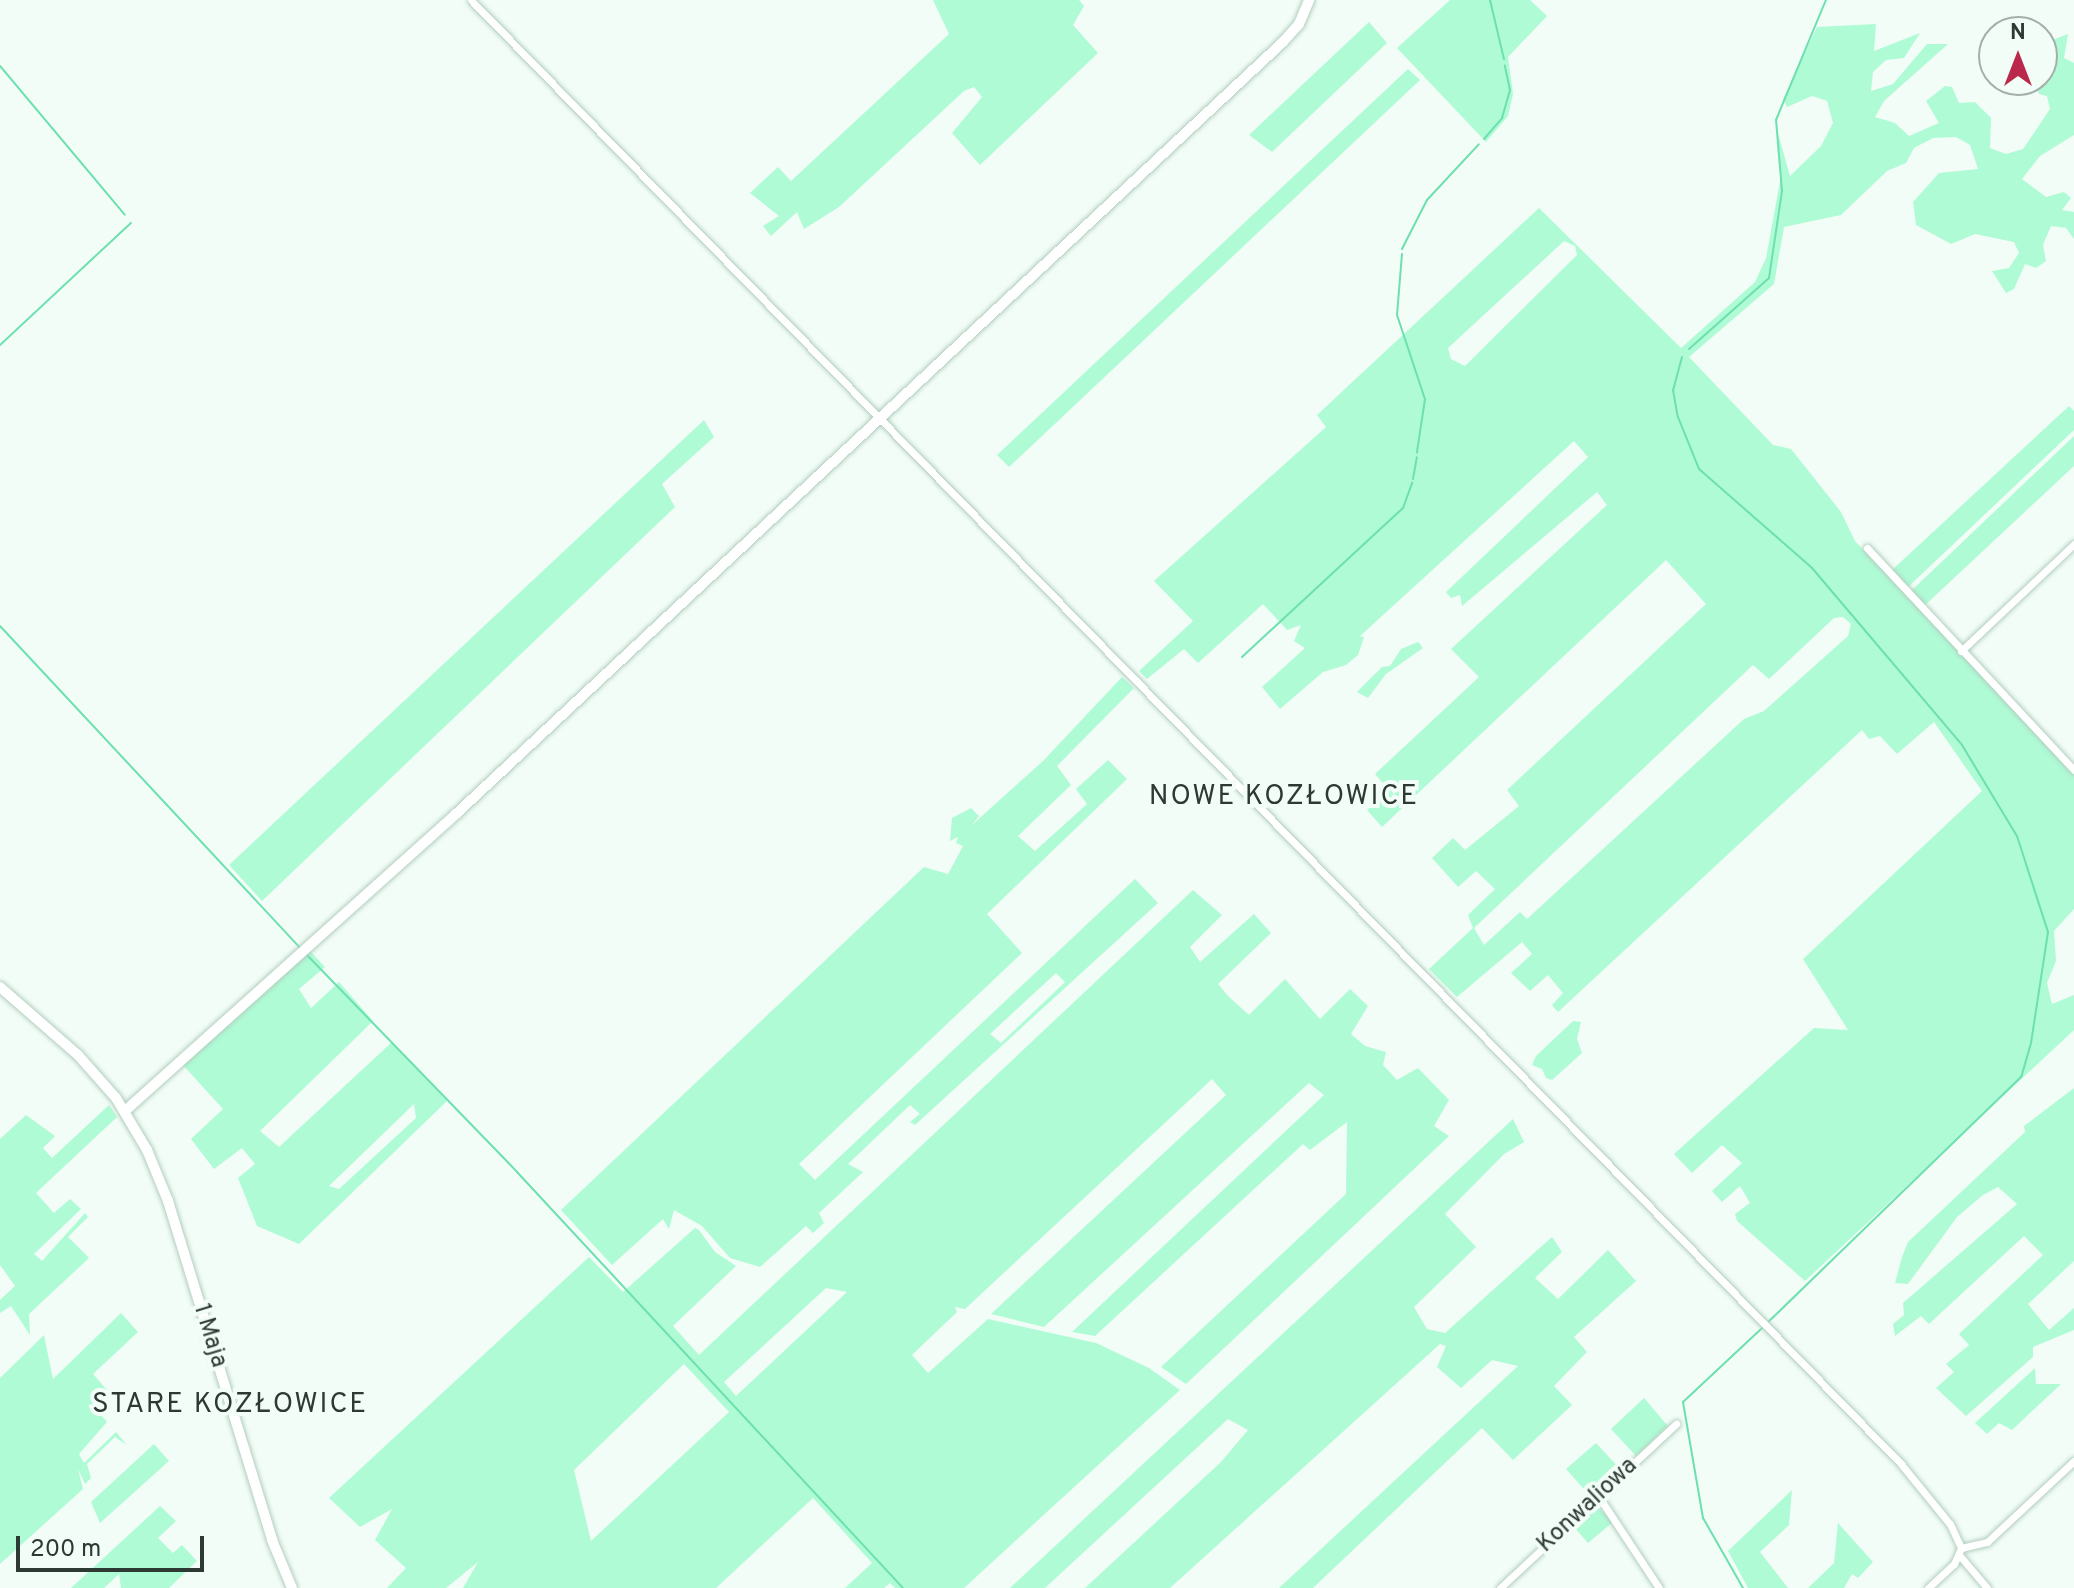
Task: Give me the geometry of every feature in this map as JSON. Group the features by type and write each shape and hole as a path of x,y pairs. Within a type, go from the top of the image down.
{"street":[{"path":"471,0 1901,1464 1950,1524 1961,1552 1987,1588"},
{"path":"125,1111 881,417 1282,43 1299,24 1309,0"},
{"path":"1961,651 2074,544"},
{"path":"1867,548 2074,770"},
{"name":"1 Maja","path":"0,987 78,1055 125,1111 158,1174 256,1489 292,1588"},
{"name":"Konwaliowa","path":"1500,1588 1676,1424"},
{"path":"1928,1588 1961,1552 1987,1542 2074,1461"},
{"path":"1599,1497 1659,1588"}],"green space":[{"path":"933,0 1079,0 1084,6 1073,25 1098,53 980,165 952,133 982,97 974,87 964,91 839,207 804,229 797,212 771,236 763,226 779,216 750,193 778,167 791,181 949,34"},
{"path":"1450,0 1530,0 1547,16 1508,57 1513,94 1508,116 1486,142 1397,48"},
{"path":"1369,22 1387,43 1272,152 1249,135"},
{"path":"1876,24 1874,51 1920,33 1904,58 1886,60 1873,72 1871,91 1893,84 1927,44 1948,44 1884,101 1875,117 1895,123 1909,136 1939,123 1926,101 1945,86 1952,87 1959,103 1975,102 1991,118 1990,148 2006,154 2023,149 2050,109 2047,96 2058,96 2058,38 2068,34 2064,58 2074,63 2074,135 2040,156 2022,179 2046,197 2064,192 2071,198 2062,210 2074,212 2074,239 2066,228 2051,226 2043,245 2046,261 2036,268 2025,264 2014,289 2006,293 1992,271 2009,268 2019,253 2014,242 1975,234 1951,244 1916,225 1913,202 1939,173 1978,169 1970,145 1956,137 1933,138 1914,148 1906,163 1887,171 1841,215 1784,227 1774,284 1689,357 1773,445 1791,449 1841,512 1855,541 2074,773 2074,909 2054,931 2056,961 2047,983 2052,1004 2074,995 2074,1030 1805,1281 1737,1221 1735,1214 1750,1203 1740,1186 1722,1202 1712,1191 1742,1163 1722,1145 1692,1173 1674,1154 1814,1028 1848,1030 1803,959 1982,791 1934,722 1897,754 1880,736 1869,739 1862,730 1558,1012 1552,1005 1563,993 1548,975 1530,991 1511,973 1532,954 1522,942 1457,997 1429,969 1473,928 1468,915 1495,889 1476,871 1458,887 1432,858 1453,838 1465,850 1519,806 1507,790 1706,604 1666,560 1382,827 1367,810 1389,790 1375,774 1479,677 1451,649 1607,505 1597,492 1462,606 1460,595 1451,598 1446,592 1588,457 1574,441 1360,636 1364,637 1358,655 1346,665 1323,672 1280,709 1262,687 1305,648 1294,641 1301,625 1287,630 1263,604 1198,663 1184,649 1147,679 1139,671 1193,621 1154,581 1326,427 1317,415 1539,208 1681,348 1755,282 1766,258 1781,176 1776,126 1790,176 1821,146 1833,123 1827,101 1812,96 1787,107 1783,99 1817,27","holes":["1564,241 1575,246 1577,255 1465,366 1451,359 1448,348","1843,617 1851,624 1848,636 1764,711 1744,719 1527,919 1520,912 1484,945 1474,928 1753,665 1769,679 1834,618"]},
{"path":"1408,69 1420,80 1009,467 997,455"},
{"path":"2069,406 2074,411 2074,430 1907,588 1891,571"},
{"path":"704,420 714,437 662,484 675,507 262,901 229,865"},
{"path":"2074,436 2074,466 1923,607 1912,590"},
{"path":"1418,642 1423,648 1386,674 1368,698 1357,692 1382,667 1390,666 1401,649"},
{"path":"1122,677 1134,688 1057,766 1071,785 1018,836 1035,851 1087,804 1076,789 1108,760 1127,779 987,914 1022,953 799,1164 815,1180 1135,879 1158,903 915,1125 910,1122 920,1114 910,1105 848,1164 863,1172 819,1213 824,1223 813,1233 806,1226 760,1267 730,1258 702,1226 674,1210 669,1229 663,1219 612,1265 561,1210 924,867 948,874 963,846 956,843 958,837 950,841 952,818 971,808 979,816 972,825 1043,761","holes":["1056,973 1065,982 1001,1043 990,1034"]},
{"path":"1193,890 1222,915 1190,947 1200,962 1254,914 1271,933 1218,984 1249,1015 1285,979 1320,1019 1350,989 1368,1006 1351,1034 1365,1046 1386,1052 1383,1065 1397,1080 1418,1068 1449,1100 1434,1126 1449,1136 1186,1384 1161,1367 1346,1194 1347,1122 1310,1150 1303,1144 1095,1336 1072,1332 1324,1095 1309,1083 1044,1327 991,1314 1226,1095 1212,1079 965,1309 955,1307 957,1312 912,1355 928,1373 988,1319 1096,1343 1149,1368 1180,1390 964,1588 895,1588 890,1583 884,1588 845,1588 872,1563 813,1498 716,1588 463,1588 478,1562 446,1588 387,1588 406,1568 375,1540 392,1509 360,1527 329,1498 589,1257 623,1292 695,1228 699,1230 715,1252 736,1266 673,1326 699,1355","holes":["826,1288 847,1292 736,1396 724,1382","684,1364 729,1412 591,1541 574,1470"]},
{"path":"310,951 325,967 299,989 311,1008 339,982 373,1021 260,1131 279,1147 392,1042 447,1101 299,1244 257,1226 238,1178 255,1164 242,1148 214,1169 191,1139 223,1109 182,1064","holes":["414,1104 416,1118 339,1189 329,1186"]},
{"path":"1573,1021 1581,1022 1577,1039 1582,1053 1552,1080 1546,1078 1542,1069 1532,1065 1536,1056"},
{"path":"2074,1088 2074,1261 2028,1304 2049,1330 2074,1308 2074,1330 2033,1347 2033,1357 1966,1416 1936,1388 1954,1372 1946,1364 1969,1345 1959,1334 2043,1255 2024,1236 1929,1324 1921,1316 1895,1336 1893,1324 1904,1315 1903,1303 2017,1204 1998,1187 1983,1195 1957,1217 1908,1284 1895,1283 1902,1257 1908,1242 2025,1132 2024,1126"},
{"path":"109,1105 117,1117 36,1193 54,1213 70,1199 81,1209 34,1254 42,1261 85,1213 88,1217 68,1237 89,1258 29,1314 30,1335 11,1306 0,1313 0,1300 15,1286 0,1265 0,1139 26,1115 55,1136 43,1148 52,1158"},
{"path":"1513,1119 1524,1142 1504,1154 1445,1214 1476,1247 1414,1307 1427,1329 1445,1333 1552,1237 1562,1252 1535,1278 1558,1299 1608,1250 1636,1281 1574,1337 1587,1352 1554,1386 1572,1405 1513,1460 1482,1428 1313,1588 1279,1588 1518,1366 1492,1360 1461,1388 1437,1367 1446,1346 1440,1344 1170,1588 1085,1588 1221,1462 1248,1430 1228,1419 1045,1588 1010,1588"},
{"path":"121,1313 138,1332 93,1374 107,1390 93,1405 107,1422 79,1454 84,1463 116,1432 127,1445 115,1437 87,1464 91,1478 85,1484 78,1469 83,1489 0,1564 0,1378 44,1335 53,1379"},
{"path":"2035,1368 2036,1384 2061,1384 2012,1430 1999,1423 1987,1434 1975,1423"},
{"path":"1644,1398 1668,1426 1636,1456 1611,1429"},
{"path":"1596,1443 1621,1470 1591,1497 1566,1469"},
{"path":"154,1444 169,1461 100,1523 91,1502"},
{"path":"1792,1490 1789,1525 1760,1552 1788,1588 1748,1588 1728,1551"},
{"path":"1595,1504 1613,1522 1588,1543 1573,1526"},
{"path":"160,1506 176,1521 158,1538 173,1553 182,1545 197,1561 169,1588 121,1588 119,1574 104,1588 71,1588"},
{"path":"1838,1523 1873,1562 1858,1578 1852,1574 1844,1588 1808,1588 1834,1563"}],"waterway":[{"path":"1490,0 1504,59"},
{"path":"1689,349 1769,278 1782,191 1776,120 1826,0"},
{"path":"0,66 125,215"},
{"path":"1484,139 1502,118 1510,90 1505,66"},
{"path":"1402,249 1427,200 1479,144"},
{"path":"0,345 131,223"},
{"path":"1402,254 1397,315 1425,399 1417,452"},
{"path":"1682,357 1673,390 1678,417 1699,469 1812,568 1962,745 2017,836 2048,932 2031,1043 2021,1077 1769,1321"},
{"path":"1413,479 1417,457"},
{"path":"1242,657 1403,508 1412,483"},
{"path":"0,626 299,947"},
{"path":"306,954 517,1172 903,1588"},
{"path":"1743,1588 1703,1518 1683,1402 1762,1328"}],"district":[{"name":"NOWE KOZŁOWICE","path":"1284,797"},
{"name":"STARE KOZŁOWICE","path":"230,1405"}]}
